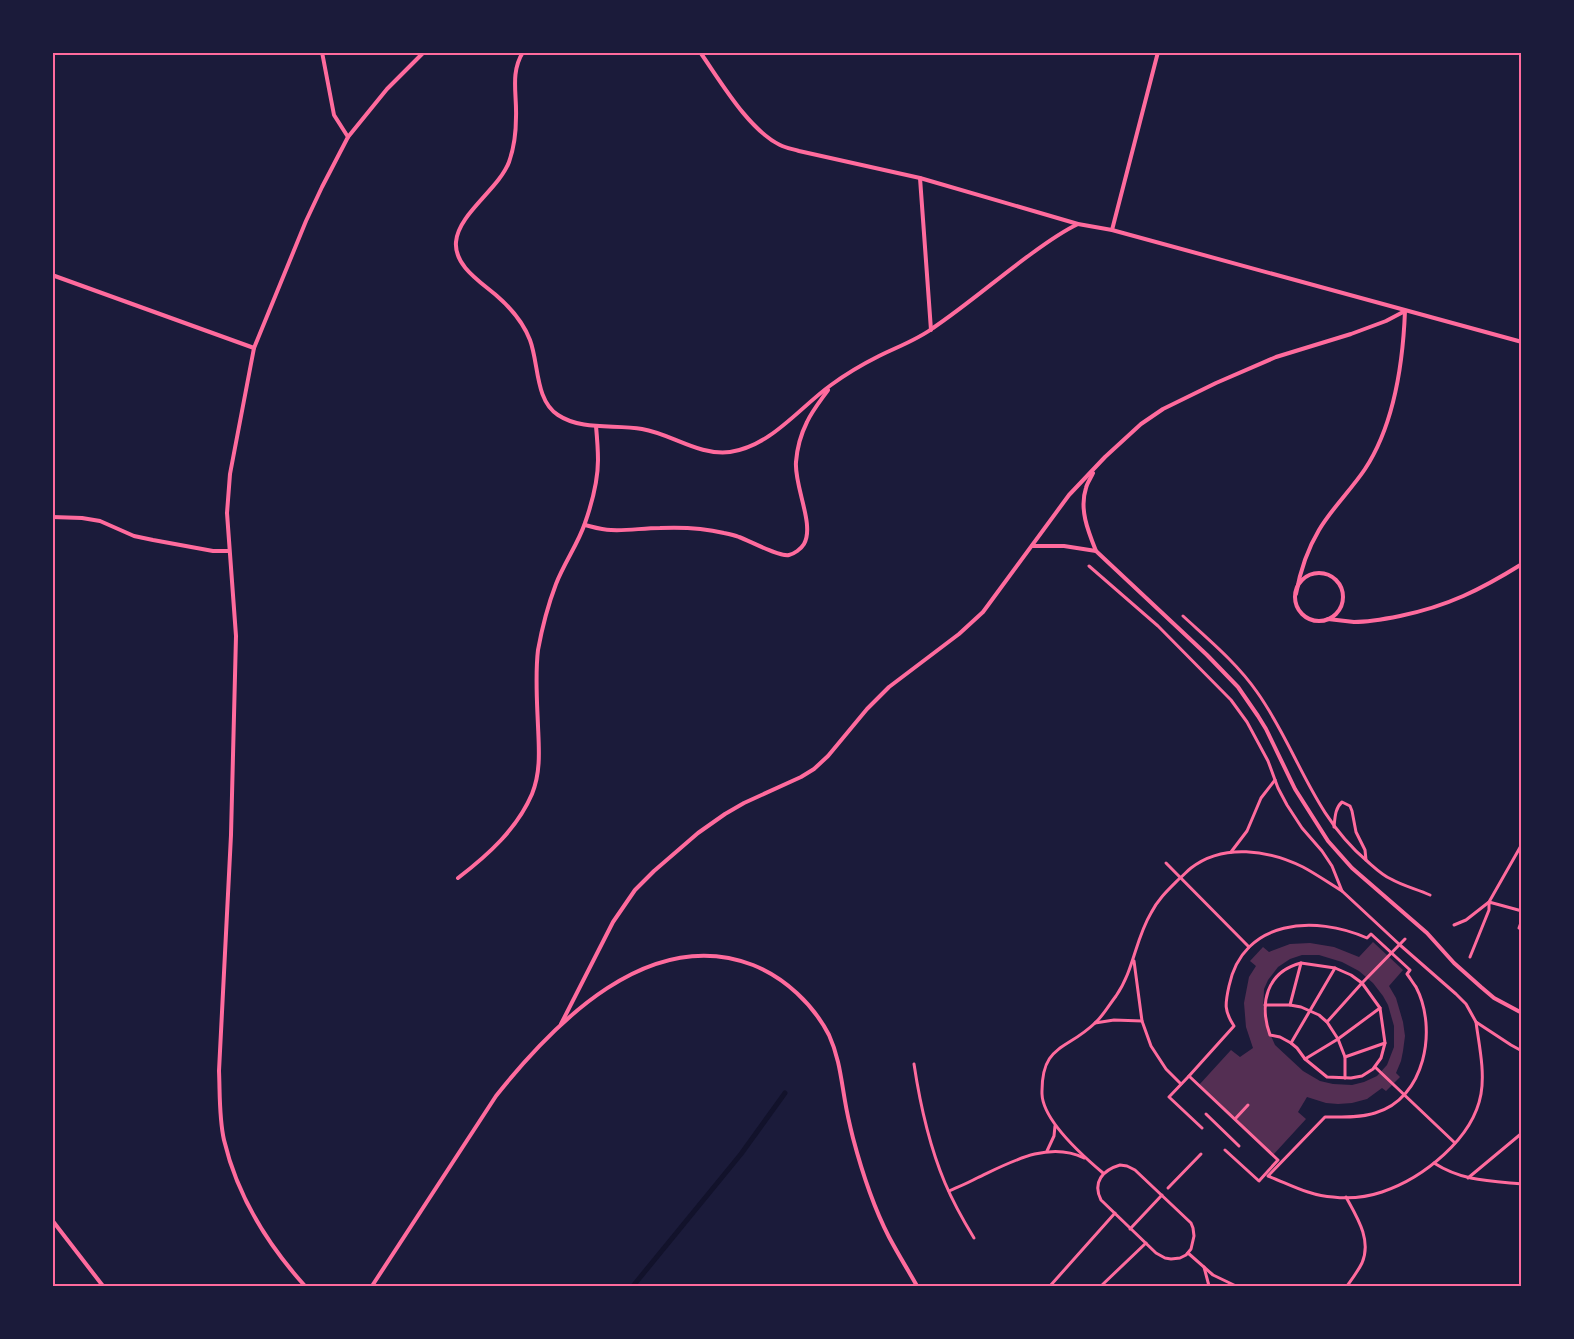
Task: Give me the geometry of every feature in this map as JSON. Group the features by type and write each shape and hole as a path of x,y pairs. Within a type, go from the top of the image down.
{"lane":[{"path":"322,52 334,114 348,137"},
{"path":"305,1286 284,1262 261,1229 244,1196 224,1140 220,1108 219,1071 231,835 236,636 229,551 230,474 254,348 306,221 348,137 387,89 424,52"},
{"path":"524,52 519,59 516,70 514,85 516,126 508,165 500,178 463,223 457,233 455,244 462,265 515,314 524,326 531,343 544,398 549,407 558,416 572,422 596,426 622,426 644,429 714,452 742,450 760,442 830,386 878,356 931,330 1043,245 1078,224"},
{"path":"700,52 740,109 763,133 780,145 798,151 920,178 1078,224 1112,230 1522,342"},
{"path":"1112,230 1158,52"},
{"path":"920,178 931,330"},
{"path":"52,275 254,348"},
{"path":"561,1024 613,922 635,890 698,833 724,814 801,777 820,764 874,702 894,683 949,642 977,618 992,602 1069,495 1105,457 1141,424 1163,409 1276,356 1351,334 1386,321 1405,311"},
{"path":"1405,311 1404,336 1397,388 1388,422 1366,468 1332,511 1313,540 1300,574 1296,594 1296,603 1299,610 1312,620 1328,619 1354,622 1380,620 1425,611 1461,598 1522,564"},
{"path":"585,525 608,530 629,531 684,527 714,530 737,536 780,554 789,555 798,550 804,544 807,537 807,524 796,476 799,444 807,422 830,386"},
{"path":"458,878 478,862 509,832 523,813 533,791 538,773 539,754 536,677 538,650 545,617 556,584 585,525 591,504 598,462 596,426"},
{"path":"1095,469 1086,488 1083,507 1089,534 1096,551 1207,655 1238,688 1258,716 1295,789 1328,841 1352,868 1427,933 1454,963 1480,987 1494,998 1522,1013"},
{"path":"52,517 100,521 118,530 140,537 204,549 229,551"},
{"path":"1032,546 1064,546 1096,551"},
{"path":"1296,594 1302,580 1308,576 1322,574 1332,577 1342,589 1343,600 1338,612 1328,619"},
{"path":"372,1286 496,1096 514,1073 561,1024 611,984 660,962 679,957 700,955 728,958 759,968 780,980 809,1005 824,1026 832,1041 839,1064 845,1101 865,1180 888,1236 918,1286"},
{"path":"52,1220 103,1286"}],"path":[{"path":"1231,852 1247,831 1261,798 1275,780"},
{"path":"1334,827 1339,804 1342,802 1346,803 1352,811 1356,832 1367,855 1366,861"},
{"path":"1454,925 1466,920 1489,902 1522,844"},
{"path":"1104,1173 1088,1160 1055,1126 1043,1106 1044,1070 1049,1059 1057,1049 1094,1024 1117,994 1128,976 1150,913 1165,892 1190,868 1201,861 1212,856 1231,852 1260,852 1286,860 1303,867 1342,891"},
{"path":"1166,863 1249,947"},
{"path":"1489,902 1522,911"},
{"path":"1470,957 1489,910 1489,902"},
{"path":"1519,928 1522,920"},
{"path":"1202,1128 1169,1097 1234,1026 1226,1015 1226,998 1231,977 1239,960 1249,947 1261,938 1278,930 1295,925 1313,925 1332,927 1367,938 1371,934 1410,970 1407,974 1419,994 1423,1010 1426,1042 1421,1065 1411,1086 1396,1103 1375,1113 1361,1116 1325,1116 1268,1176 1314,1194 1332,1198 1360,1197 1382,1192 1406,1181 1434,1163 1455,1143 1477,1109 1481,1093 1482,1071 1476,1022"},
{"path":"1327,1022 1405,939"},
{"path":"1134,960 1142,1021 1154,1050 1166,1069 1181,1084"},
{"path":"1290,1005 1301,963"},
{"path":"1301,963 1335,968 1351,975 1362,983 1380,1008 1385,1043 1381,1058 1375,1067 1362,1076 1327,1077 1305,1059 1291,1043 1280,1037 1270,1035 1265,1022 1265,1005 1268,991 1279,972 1301,963"},
{"path":"1291,1043 1335,968"},
{"path":"1265,1005 1290,1005 1310,1010 1327,1022 1338,1039 1345,1058 1344,1078"},
{"path":"1305,1059 1338,1039 1380,1008"},
{"path":"1094,1024 1114,1020 1142,1021"},
{"path":"1345,1058 1385,1043"},
{"path":"914,1064 919,1095 935,1156 949,1191 974,1238"},
{"path":"1375,1067 1455,1143"},
{"path":"1189,1076 1278,1160 1259,1181 1225,1150"},
{"path":"1235,1119 1248,1105"},
{"path":"1206,1114 1239,1146"},
{"path":"1047,1152 1054,1136 1055,1126"},
{"path":"1468,1178 1522,1133"},
{"path":"949,1191 1032,1154 1047,1152 1070,1153 1088,1160"},
{"path":"1168,1188 1201,1154"},
{"path":"1434,1163 1445,1170 1468,1178 1522,1184"},
{"path":"1127,1166 1135,1170 1162,1195 1193,1227 1194,1239 1192,1247 1188,1253 1177,1259 1165,1258 1156,1253 1114,1214 1101,1200 1098,1194 1098,1184 1104,1173 1113,1167 1127,1166"},
{"path":"1130,1228 1162,1195"},
{"path":"1346,1197 1363,1232 1366,1249 1362,1263 1347,1286"},
{"path":"1050,1286 1114,1214"},
{"path":"1101,1286 1146,1243"},
{"path":"1188,1253 1214,1275 1236,1286"},
{"path":"1204,1267 1209,1286"}],"building":[{"path":"1373,942 1403,970 1389,986 1396,998 1405,1036 1401,1061 1396,1073 1400,1077 1386,1091 1382,1088 1367,1099 1352,1103 1326,1103 1307,1097 1298,1112 1306,1119 1273,1155 1199,1085 1231,1050 1240,1057 1253,1048 1246,1027 1244,1003 1249,977 1256,966 1250,961 1263,947 1269,952 1290,944 1310,943 1334,947 1359,957","holes":["1302,955 1319,955 1342,962 1359,971 1373,983 1388,1005 1394,1026 1394,1047 1387,1065 1377,1076 1364,1082 1352,1085 1320,1081 1303,1071 1275,1045 1267,1027 1263,1011 1264,989 1268,980 1278,967 1290,959"]}],"waterway":[{"path":"633,1286 741,1154 785,1093"}]}
